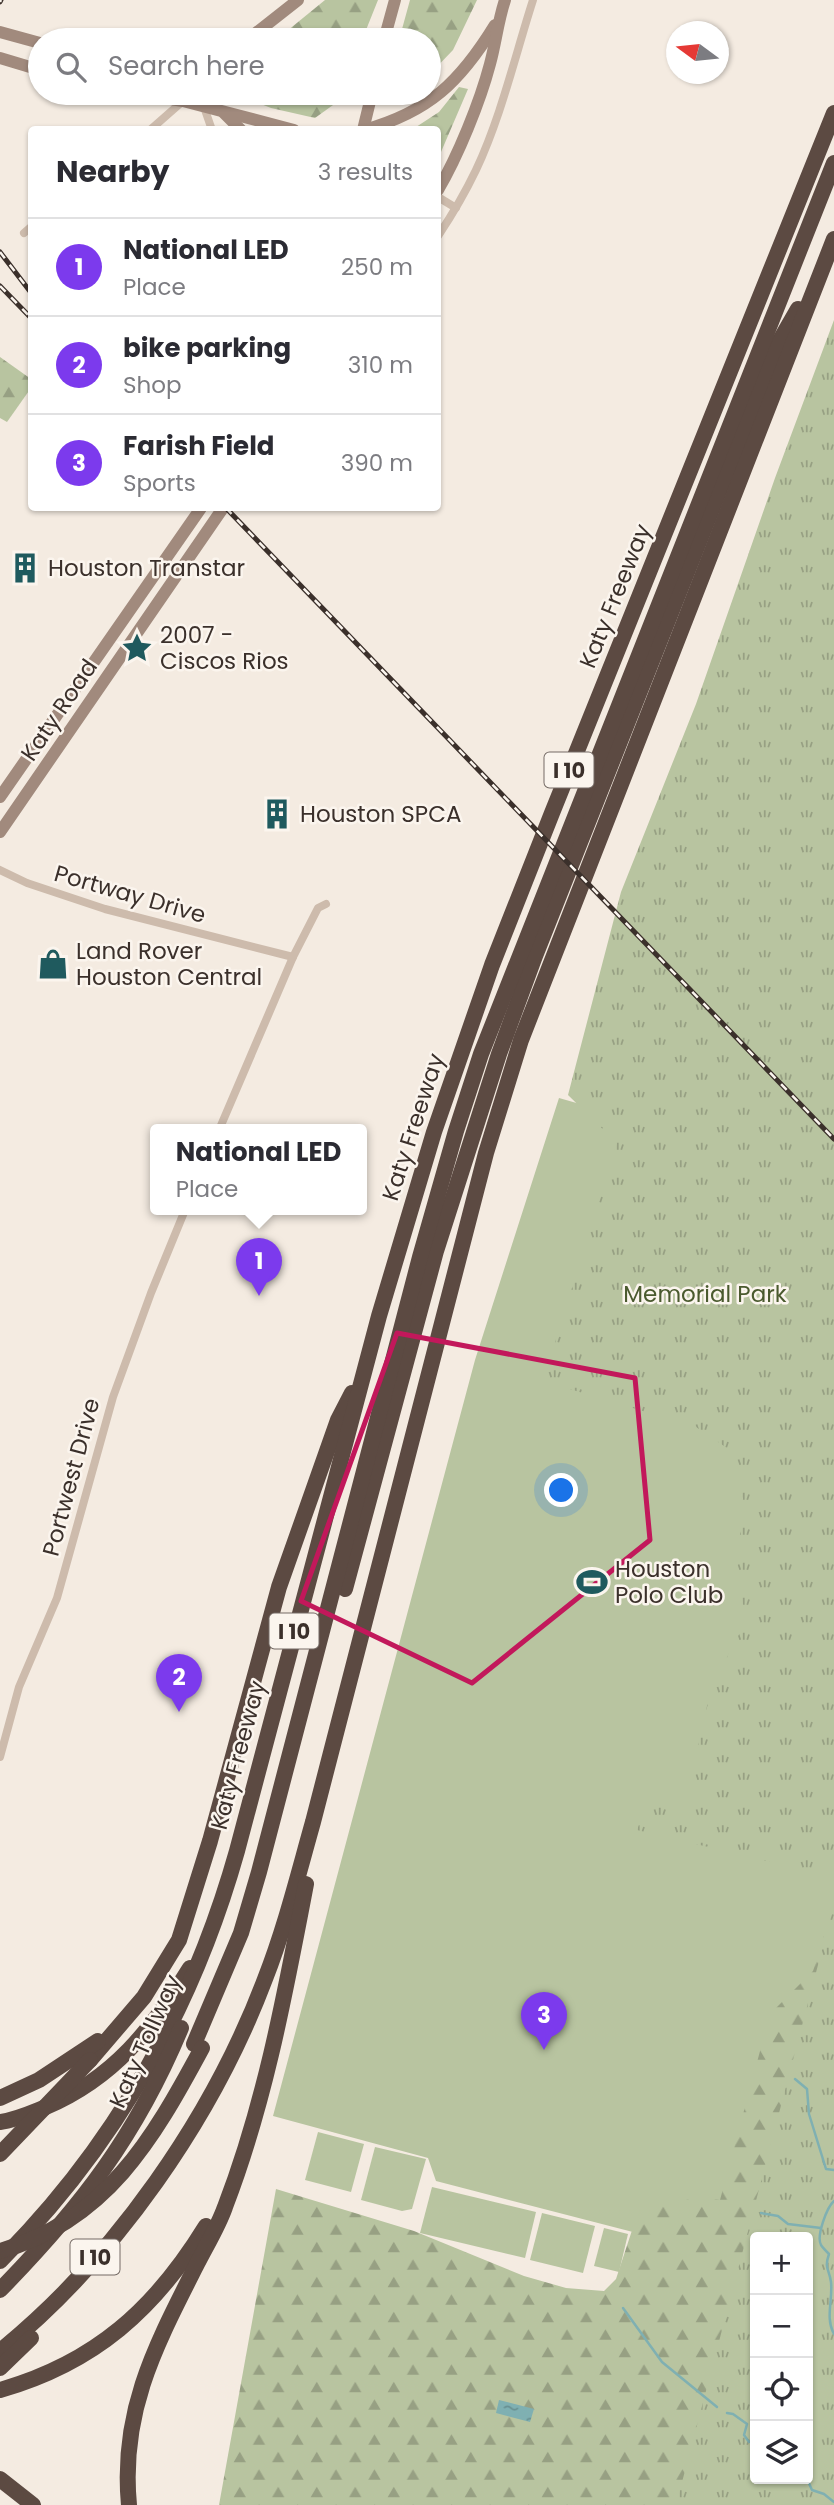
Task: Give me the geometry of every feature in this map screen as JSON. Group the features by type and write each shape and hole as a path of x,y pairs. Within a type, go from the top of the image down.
{"highway":[{"name":"Katy Freeway","path":"0,2261 68,2187 97,2148 136,2089 184,2000 225,1893 365,1369 434,1132 492,965 834,113"},
{"path":"0,2242 44,2226 101,2186 148,2128 198,2046 241,1933 259,1872 420,1257 481,1054 834,163"},
{"name":"I 10","path":"0,2351 56,2300 133,2213 169,2164 212,2095 242,2034 283,1930 486,1153 522,1040 834,239"},
{"path":"0,2251 48,2233 89,2207 122,2175 154,2132 245,1948 268,1877 428,1276 499,1054 535,956 779,342 827,258"},
{"path":"0,2154 90,2060 144,1997 178,1940 210,1842 279,1587 338,1420 365,1369"},
{"path":"129,2505 128,2463 131,2430 145,2374 169,2319 225,2209 265,2089 316,1826 344,1703"},
{"path":"0,2122 25,2116 70,2096 103,2074 134,2047 194,1960 225,1893"},
{"name":"Katy Tollway","path":"0,2290 49,2239 100,2176 145,2105 182,2025 225,1893"},
{"path":"0,2098 55,2070 112,2032"},
{"path":"0,2390 75,2361 113,2336 154,2298 191,2251 238,2169"},
{"path":"0,2368 29,2341 56,2300"},
{"path":"7,2483 33,2505"}],"main road":[{"path":"387,28 395,0"},
{"path":"441,183 472,114 490,64 505,0"},
{"path":"263,28 294,4"},
{"path":"441,91 470,64 499,19"},
{"path":"0,32 28,40"},
{"path":"0,58 28,66"},
{"path":"200,105 278,126"},
{"path":"365,126 369,105"},
{"path":"375,126 410,113 422,105"},
{"path":"224,112 235,126"},
{"name":"Katy Road","path":"0,797 199,511"},
{"name":"Katy Road","path":"2,826 221,511"},
{"path":"69,697 87,706"}],"street":[{"path":"441,231 476,169 493,127 533,0"},
{"path":"154,126 176,105"},
{"path":"204,107 211,126"},
{"path":"441,199 456,208"},
{"path":"24,233 28,230"},
{"name":"Portway Drive","path":"0,870 27,883 105,909 293,957"},
{"path":"222,1124 293,957 318,908 326,904"},
{"name":"Portwest Drive","path":"0,1757 19,1687 57,1598 113,1397 183,1215"}],"highlighted area":[{"path":"397,1333 635,1378 650,1540 472,1683 301,1601"}],"green space":[{"path":"325,0 378,0 367,28 291,28"},
{"path":"410,0 477,0 453,50 441,62 441,28 402,28"},
{"path":"459,87 468,89 441,152 441,126 418,126 439,112"},
{"path":"263,105 333,105 315,118"},
{"name":"Memorial Park","path":"834,320 834,1877 637,1830 649,1797 686,1801 711,1688 746,1621 737,1571 743,1500 724,1446 696,1427 543,1381 617,1143 568,1095 621,892 696,704"},
{"path":"0,357 28,377 28,392 7,422 0,418"},
{"name":"Houston Polo Club","path":"559,1098 629,1118 834,1803 834,1930 757,2232 750,2232 749,2262 436,2181 428,2158 273,2116 475,1360"},
{"path":"834,1901 834,2505 219,2505 276,2189 414,2231 524,2276 566,2288 604,2291 616,2279 640,2206 701,2198 720,2200 770,2014 813,1971"},
{"path":"834,1904 834,2505 676,2505"},
{"path":"318,2132 364,2144 351,2192 305,2180"},
{"path":"375,2147 426,2159 412,2209 402,2211 361,2200"},
{"path":"432,2187 536,2212 525,2258 420,2233"},
{"path":"542,2213 595,2226 583,2273 530,2260"},
{"path":"604,2228 628,2234 619,2272 594,2266"}],"water":[{"path":"499,2400 534,2409 530,2422 496,2413"}],"waterway":[{"path":"795,2079 807,2089 809,2114 826,2169 834,2170"},
{"path":"834,2201 828,2209 820,2235 821,2245 829,2254 827,2266 831,2282 830,2322 834,2334"},
{"path":"761,2213 778,2216 788,2224 821,2228"},
{"path":"623,2308 662,2362 717,2407"},
{"path":"727,2413 747,2424 744,2435 750,2442"},
{"path":"809,2484 812,2490 824,2494 834,2502"}],"railway":[{"path":"0,252 28,289"},
{"path":"0,286 28,315"},
{"path":"229,511 834,1139"}],"place":[{"name":"Houston Transtar","path":"25,568"},
{"name":"2007 - Ciscos Rios","path":"137,648"},
{"name":"Houston SPCA","path":"277,814"},
{"name":"Land Rover Houston Central","path":"53,964"},
{"name":"National LED","path":"259,1296"},
{"name":"Houston Polo Club","path":"592,1582"},
{"name":"bike parking","path":"179,1712"},
{"name":"Farish Field","path":"544,2050"}]}
